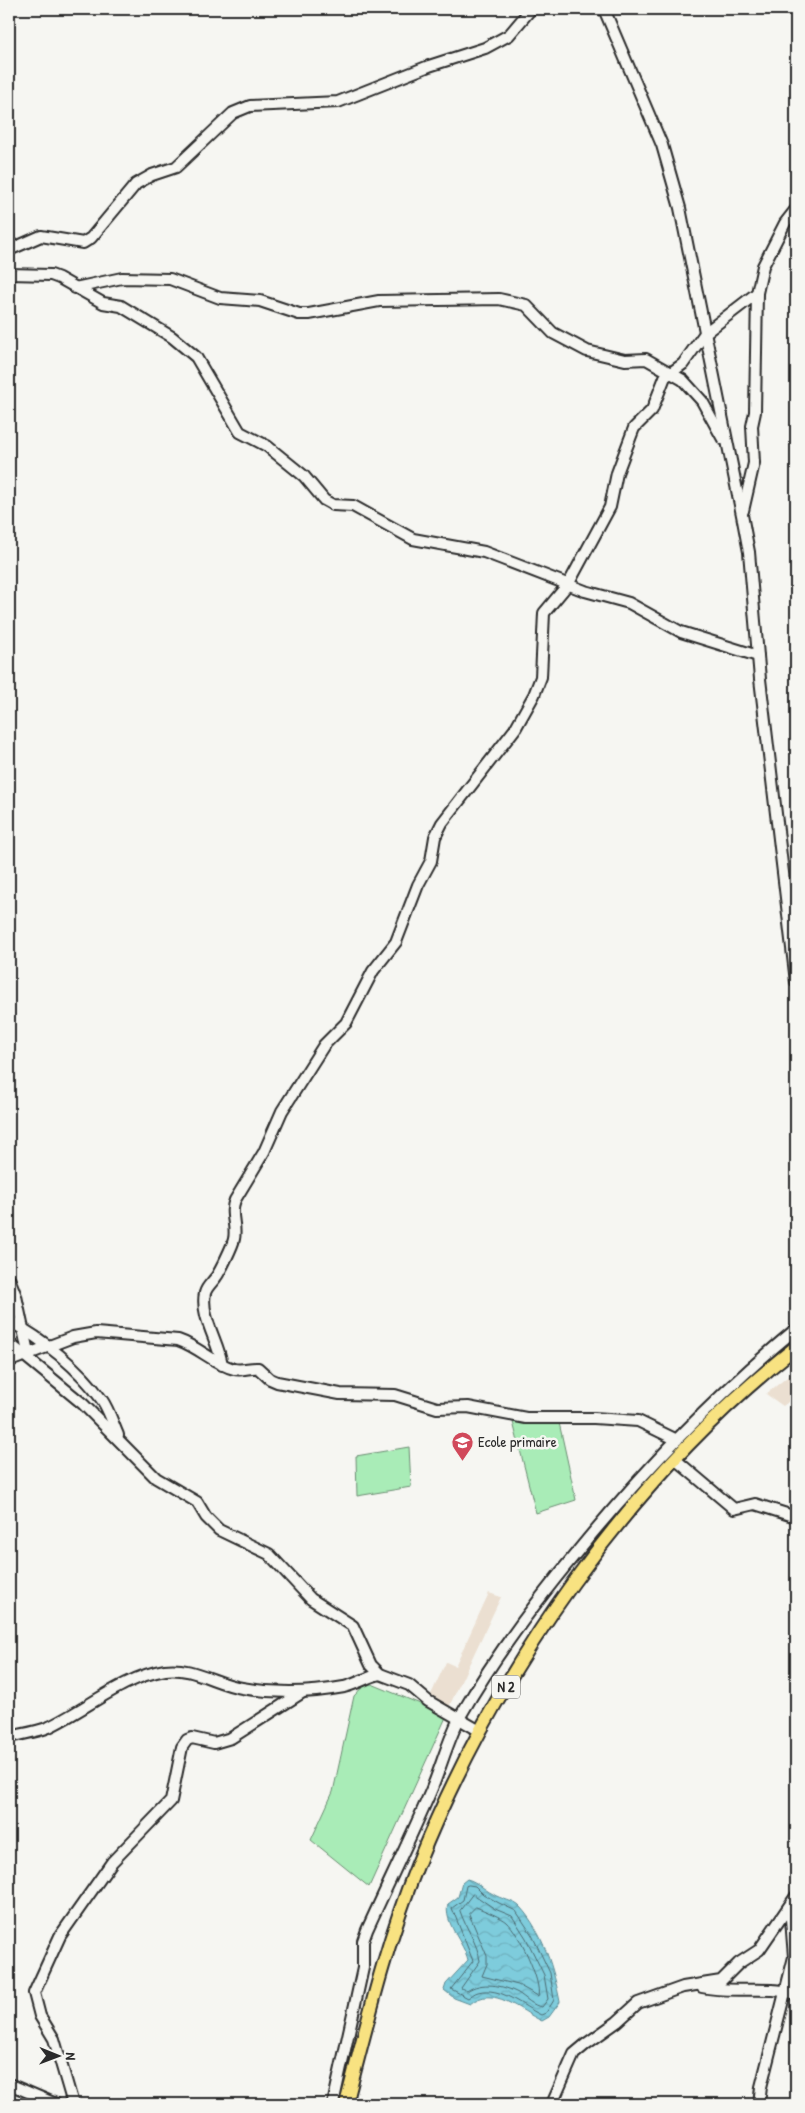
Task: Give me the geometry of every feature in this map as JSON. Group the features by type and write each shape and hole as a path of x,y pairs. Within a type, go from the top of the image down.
{"main road":[{"name":"N 2","path":"346,2104 378,1981 404,1902 432,1829 480,1731 530,1645 589,1562 676,1460 729,1406 796,1347"}],"street":[{"path":"9,250 41,236 83,243 92,238 136,184 152,175 176,168 233,113 250,106 338,102 429,66 485,48 510,35 531,9"},
{"path":"604,9 664,154 680,208 742,515 748,552 758,656 796,982"},
{"path":"742,515 754,463 752,426 755,412 757,293 763,266 785,223 796,209"},
{"path":"9,274 51,275 103,303 121,306 172,336 196,357 240,432 267,446 304,476 324,500 333,505 353,506 413,539 484,552 569,583 585,591 629,603 680,632 758,656"},
{"path":"76,288 122,278 170,279 220,298 260,301 299,314 309,314 378,301 506,300 526,305 553,333 587,351 625,360 646,359 683,380 702,401 728,447"},
{"path":"222,1365 220,1351 210,1327 205,1305 205,1293 208,1286 218,1275 235,1237 232,1208 235,1200 264,1152 282,1111 324,1045 346,1023 373,971 396,942 418,885 432,861 435,837 442,823 515,729 534,696 542,677 544,613 569,583 610,507 617,473 634,428 652,410 665,377 683,364 705,333 757,293"},
{"path":"9,1278 16,1296 24,1329 27,1356"},
{"path":"9,1321 24,1329 63,1358 103,1400 121,1441"},
{"path":"333,2104 363,1968 363,1941 431,1792 460,1718 492,1663 536,1601 603,1520 677,1440 746,1371 796,1329"},
{"path":"10,1361 27,1356 46,1346 73,1336 96,1332 178,1340 190,1344 222,1365 242,1370 258,1368 270,1379 277,1382 340,1394 408,1398 437,1408 468,1407 526,1418 594,1418 638,1421 677,1440"},
{"path":"9,1343 84,1404 156,1478 197,1502 206,1517 219,1530 268,1554 311,1599 353,1626 371,1665 380,1674 409,1685 428,1701 480,1731"},
{"path":"10,1361 39,1368"},
{"path":"676,1460 702,1484 734,1509 755,1504 796,1516"},
{"path":"9,1738 48,1727 148,1674 166,1670 181,1669 241,1688 291,1693 346,1686 369,1676 380,1674"},
{"path":"73,2104 54,2039 40,2016 34,1993 60,1936 112,1862 171,1801 182,1747 186,1740 192,1738 214,1743 231,1738 303,1692"},
{"path":"552,2104 574,2054 638,2003 683,1987 721,1981 739,1963 759,1950 796,1896"},
{"path":"759,2104 760,2087 791,1993 794,1957 790,1906"},
{"path":"693,1986 718,1991 791,1993"},
{"path":"9,2084 56,2104"}],"shaded area":[{"path":"796,1370 796,1396 783,1406 766,1394"},
{"path":"489,1593 501,1597 447,1711 428,1701 446,1662 455,1666"}],"green space":[{"path":"526,1418 558,1418 576,1500 536,1513 513,1422"},
{"path":"409,1447 411,1487 357,1496 356,1456"},
{"path":"367,1682 447,1715 369,1887 311,1840 333,1792 354,1696"}],"water":[{"path":"467,1879 496,1896 518,1905 535,1928 551,1964 560,2002 549,2017 542,2021 516,2006 497,1998 479,1999 470,2004 454,1998 444,1990 446,1984 468,1960 448,1918 447,1911 448,1904 458,1897 462,1883"}],"place":[{"name":"Ecole primaire","path":"462,1461"}]}
